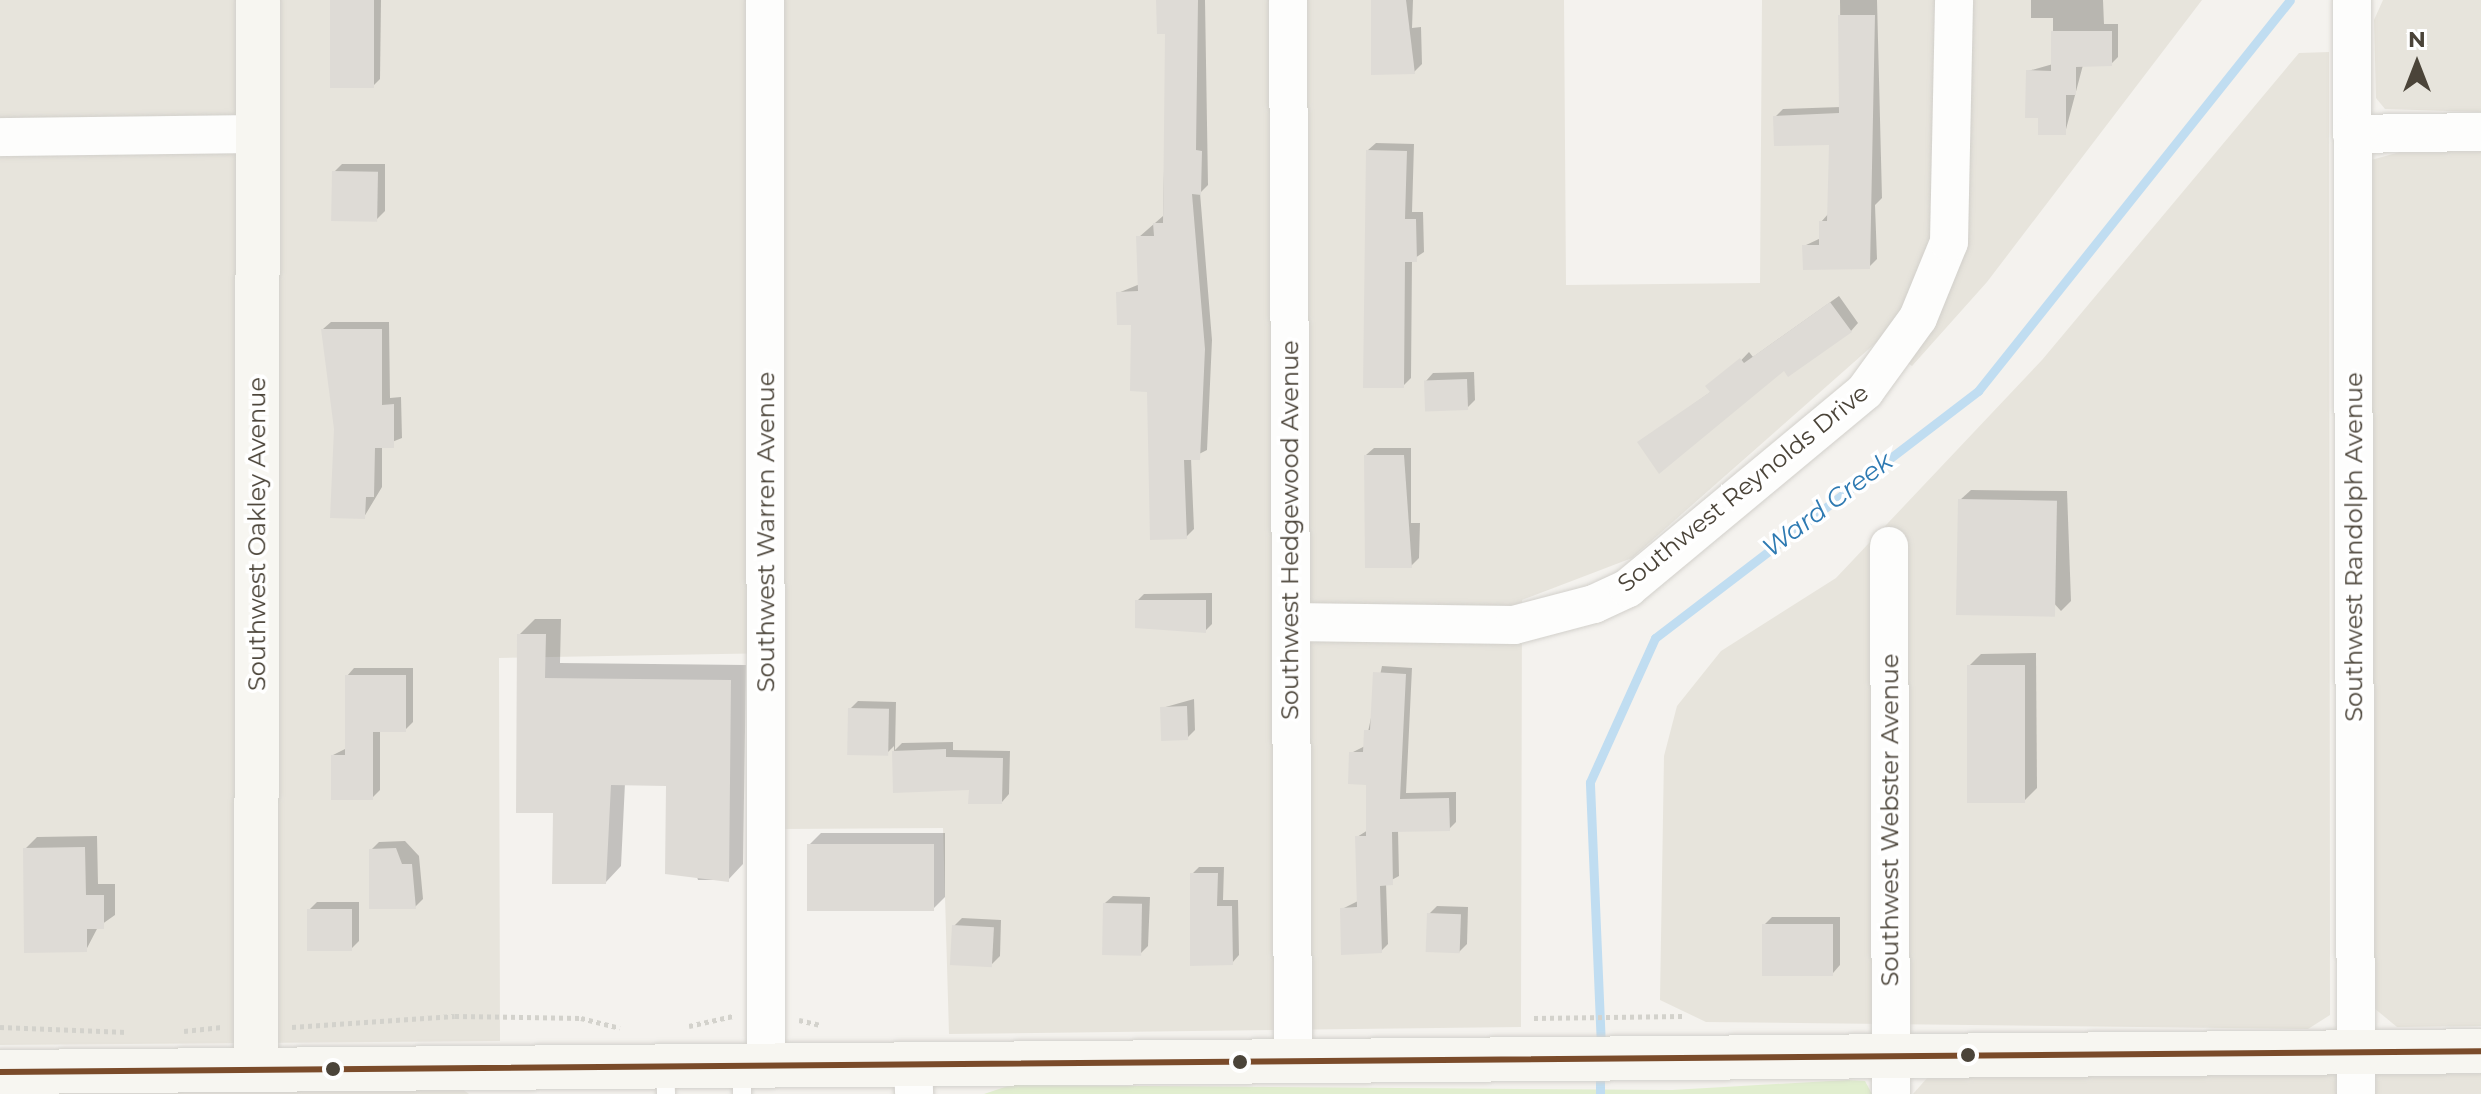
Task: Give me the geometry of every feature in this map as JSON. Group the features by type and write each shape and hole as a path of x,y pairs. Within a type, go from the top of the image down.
{"main road":[{"name":"Southwest Oakley Avenue","path":"256,1047 258,0"},
{"path":"0,1072 256,1047 504,1080 672,1062 750,1074 913,1078 1293,1060 1538,1038 1671,1058 1890,1076 2356,1073 2481,1051"}],"street":[{"name":"Southwest Warren Avenue","path":"750,1074 781,1019 765,0"},
{"name":"Southwest Hedgewood Avenue","path":"1288,0 1293,1060"},
{"name":"Southwest Reynolds Drive","path":"1291,622 1514,625 1594,604 1652,568 1865,391 1898,351 1949,242 1954,0"},
{"name":"Southwest Randolph Avenue","path":"2353,10 2356,1073"},
{"path":"2352,134 2481,132"},
{"path":"0,137 257,134"},
{"name":"Southwest Webster Avenue","path":"1889,546 1890,1076"}],"path":[{"path":"175,1033 256,1047 455,1016 581,1018 631,1031"},
{"path":"672,1062 728,1016 781,1019"},
{"path":"1538,1038 1683,1016"},
{"path":"0,1027 103,1026 133,1034"}],"shaded area":[{"path":"0,0 1564,0 1566,285 1760,283 1762,0 2202,0 1987,282 1912,366 1879,340 1632,558 1522,600 1521,1027 949,1034 943,828 782,829 781,653 499,658 500,1041 0,1045"},
{"path":"2383,0 2481,0 2481,112 2385,109 2376,98 2374,20"},
{"path":"2329,52 2330,1015 2308,1029 1706,1022 1660,1000 1664,756 1677,706 1721,651 1836,578 2042,360 2299,53"},
{"path":"2481,148 2481,1026 2397,1027 2374,1008 2371,160 2411,149"},
{"path":"2481,1070 2481,1094 1913,1094 1928,1077"},
{"path":"458,1086 469,1094 0,1094 0,1089"}],"green space":[{"path":"1865,1081 1872,1094 984,1094 1011,1085 1672,1090"}],"building":[{"path":"330,0 374,0 374,88 330,88"},
{"path":"1156,0 1198,0 1196,150 1202,151 1201,195 1192,194 1205,349 1200,460 1184,460 1187,539 1150,540 1147,392 1130,391 1131,325 1117,325 1116,292 1138,291 1136,236 1154,236 1153,223 1163,223 1165,34 1157,34"},
{"path":"1371,0 1406,0 1415,74 1371,75"},
{"path":"1838,15 1875,15 1870,269 1803,270 1802,245 1819,245 1819,221 1827,221 1829,145 1774,146 1773,116 1839,113"},
{"path":"2051,31 2112,31 2112,66 2076,67 2076,95 2066,95 2066,135 2038,135 2038,118 2025,118 2026,70 2051,71"},
{"path":"1366,150 1407,151 1405,219 1416,219 1417,262 1405,262 1404,388 1363,388"},
{"path":"332,171 378,172 377,222 331,221"},
{"path":"1830,302 1852,332 1788,377 1784,371 1659,474 1637,442 1710,392 1705,386 1740,358 1744,363"},
{"path":"321,329 382,329 382,405 394,404 394,448 375,448 374,497 366,497 365,519 330,518 334,429"},
{"path":"1467,379 1468,410 1425,411 1424,381"},
{"path":"1364,455 1404,455 1412,568 1365,568"},
{"path":"1958,499 2057,501 2055,617 1956,615"},
{"path":"1135,600 1206,600 1206,633 1135,628"},
{"path":"517,634 546,634 545,678 731,680 729,882 665,874 666,786 611,785 606,884 552,884 553,813 516,813"},
{"path":"1967,665 2025,665 2025,803 1967,803"},
{"path":"1373,672 1406,674 1400,799 1449,798 1450,831 1392,832 1393,885 1380,886 1382,953 1341,955 1340,908 1357,907 1355,836 1366,836 1366,785 1348,784 1349,752 1363,752 1364,730 1370,730"},
{"path":"345,675 406,675 406,732 373,732 373,800 331,800 331,755 345,755"},
{"path":"1187,706 1188,740 1161,741 1160,707"},
{"path":"848,708 889,709 888,756 847,755"},
{"path":"946,749 946,757 1003,758 1002,804 968,804 969,790 893,793 892,751"},
{"path":"807,844 934,844 934,911 807,911"},
{"path":"85,847 86,895 104,895 104,929 87,929 87,952 24,953 23,848"},
{"path":"396,848 402,864 412,864 416,909 369,909 369,849"},
{"path":"1190,873 1218,873 1217,906 1232,906 1233,965 1190,966"},
{"path":"1103,903 1142,904 1141,956 1102,955"},
{"path":"307,909 352,909 352,951 307,951"},
{"path":"1427,913 1461,914 1460,953 1426,952"},
{"path":"1762,924 1833,924 1833,976 1762,976"},
{"path":"952,925 994,927 992,967 950,965"}],"waterway":[{"name":"Ward Creek","path":"1601,1047 1590,782 1655,638 1978,391 2290,0"},
{"name":"Ward Creek","path":"1600,1069 1600,1094"}],"transit line":[{"path":"0,1072 2481,1051"}]}
